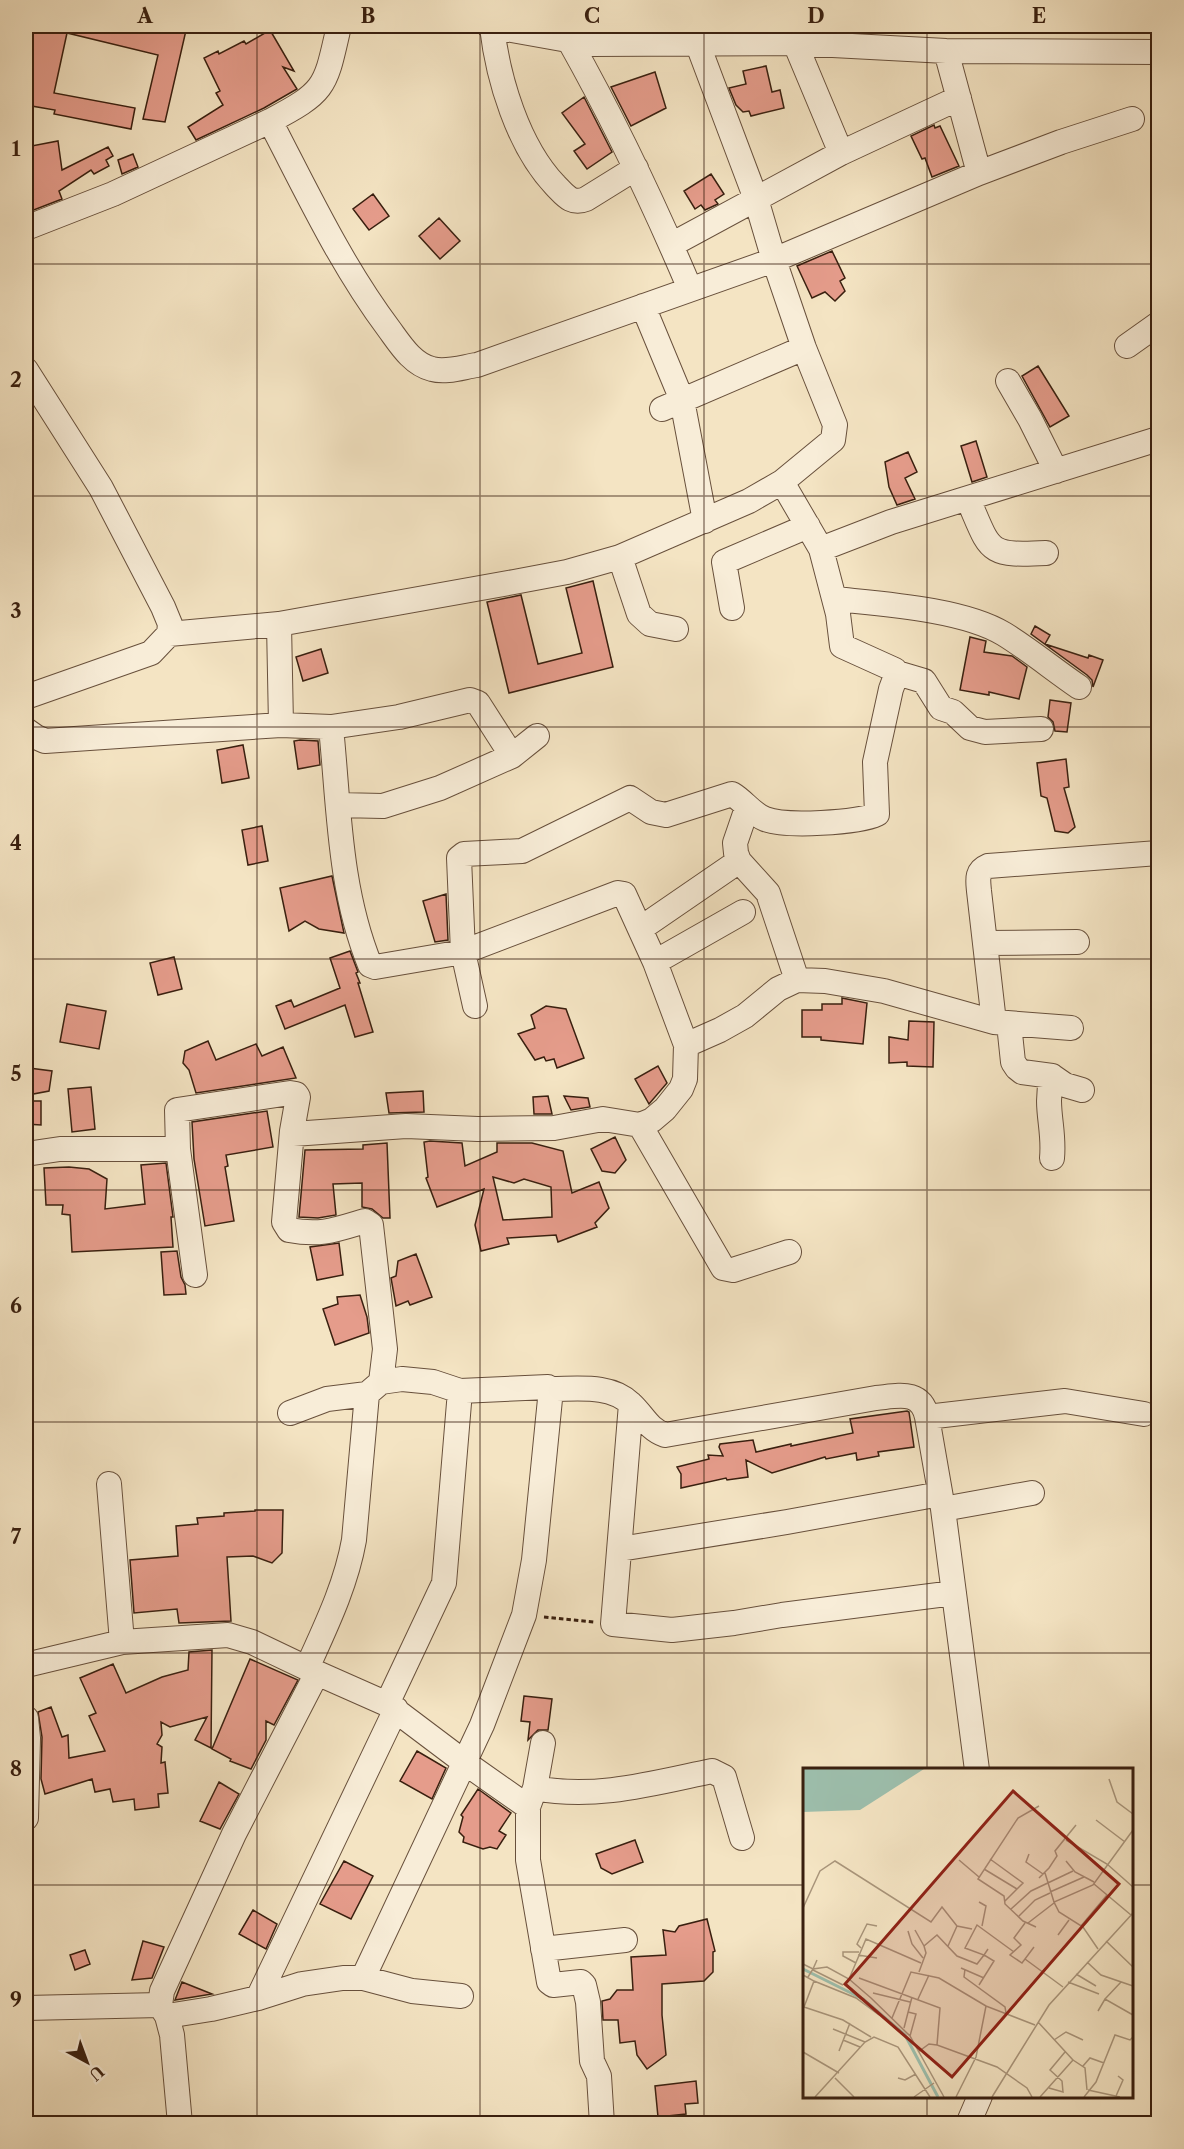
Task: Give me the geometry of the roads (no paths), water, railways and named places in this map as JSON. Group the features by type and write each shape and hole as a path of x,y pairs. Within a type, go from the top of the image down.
{"street":[{"path":"26,228 113,194 296,107 322,86 328,73 339,26"},
{"path":"636,168 586,199 579,202 568,198 542,171 521,131 501,78 491,26 590,44 795,43 946,51 1158,52"},
{"path":"570,42 636,168 690,289"},
{"path":"795,43 841,153"},
{"path":"169,634 279,624 567,572 620,557 749,501 782,482 827,445 835,436 835,425 804,348 756,200 698,45"},
{"path":"946,51 979,173"},
{"path":"671,245 841,153 959,98"},
{"path":"270,121 349,271 406,352 418,363 432,370 448,370 477,365 774,260 979,173 1061,142 1132,119"},
{"path":"642,306 705,521"},
{"path":"1126,346 1158,324"},
{"path":"672,405 804,348"},
{"path":"26,370 101,488 170,624 169,634 151,653 26,697"},
{"path":"1008,381 1056,471"},
{"path":"821,549 891,522 1158,440"},
{"path":"782,482 821,549 836,605 842,646 895,670 897,673 924,681 941,708 953,712 970,728 985,732 1041,729"},
{"path":"968,499 984,537 991,547 1010,555 1046,553"},
{"path":"732,608 724,562 807,526"},
{"path":"620,557 639,614 650,624 676,629"},
{"path":"836,605 929,611 984,625 1003,634 1079,687"},
{"path":"279,624 281,725"},
{"path":"475,1006 463,952 459,858 461,855 522,851 630,798 658,815 666,815 732,794 747,808 765,819 788,824 809,824 877,814 875,762 897,673"},
{"path":"26,730 45,741 281,725 331,727 399,717 474,700 512,756"},
{"path":"293,1134 406,1126 478,1129 554,1128 603,1119 640,1125 652,1120 676,1098 685,1079 686,1045 655,962 626,896 621,892 463,952 375,967 369,965 347,889 340,839 331,727"},
{"path":"338,805 383,806 440,788 512,756 537,736"},
{"path":"747,808 735,843 739,861 768,893 797,980"},
{"path":"1082,1090 1052,1076 1022,1072 1013,1062 985,943 978,876 983,868 988,866 1158,853"},
{"path":"640,929 739,861"},
{"path":"655,962 743,912"},
{"path":"985,943 1077,942"},
{"path":"686,1045 745,1016 778,989 797,980 825,981 884,991 1002,1023 1071,1028"},
{"path":"1052,1076 1048,1093 1052,1158"},
{"path":"180,2124 172,2035 164,2010 162,1991 312,1670 341,1592 354,1540 379,1372 373,1232 368,1221 323,1233 310,1234 289,1230 284,1222 298,1097 296,1094 177,1110 178,1149 195,1275"},
{"path":"640,1125 723,1268 733,1270 789,1252"},
{"path":"26,1154 60,1149 178,1149"},
{"path":"290,1413 327,1399 379,1372 402,1379 433,1382 460,1391 548,1387 614,1392 631,1404 650,1427 665,1435 876,1398 908,1395 920,1401 927,1417 941,1501 977,1768"},
{"path":"363,1977 490,1704 524,1615 534,1560 551,1389"},
{"path":"258,1998 392,1707 444,1584 460,1391"},
{"path":"927,1417 1065,1401 1144,1414"},
{"path":"631,1404 614,1624 672,1630 954,1593"},
{"path":"109,1484 122,1642"},
{"path":"620,1549 786,1522 941,1501 1032,1493"},
{"path":"26,1665 122,1642 228,1635 252,1642 392,1707 464,1762 532,1797 560,1793 607,1792 712,1771 724,1777 742,1838"},
{"path":"26,1718 28,1738 26,1818"},
{"path":"543,1743 532,1797 528,1860 549,1982 553,1984 581,1982 584,1985 588,2002 592,2061 600,2076 602,2124"},
{"path":"543,1949 625,1940"},
{"path":"26,2008 211,2009 258,1998 302,1984 363,1977 412,1991 461,1996"},
{"path":"968,2124 980,2098"}]}
